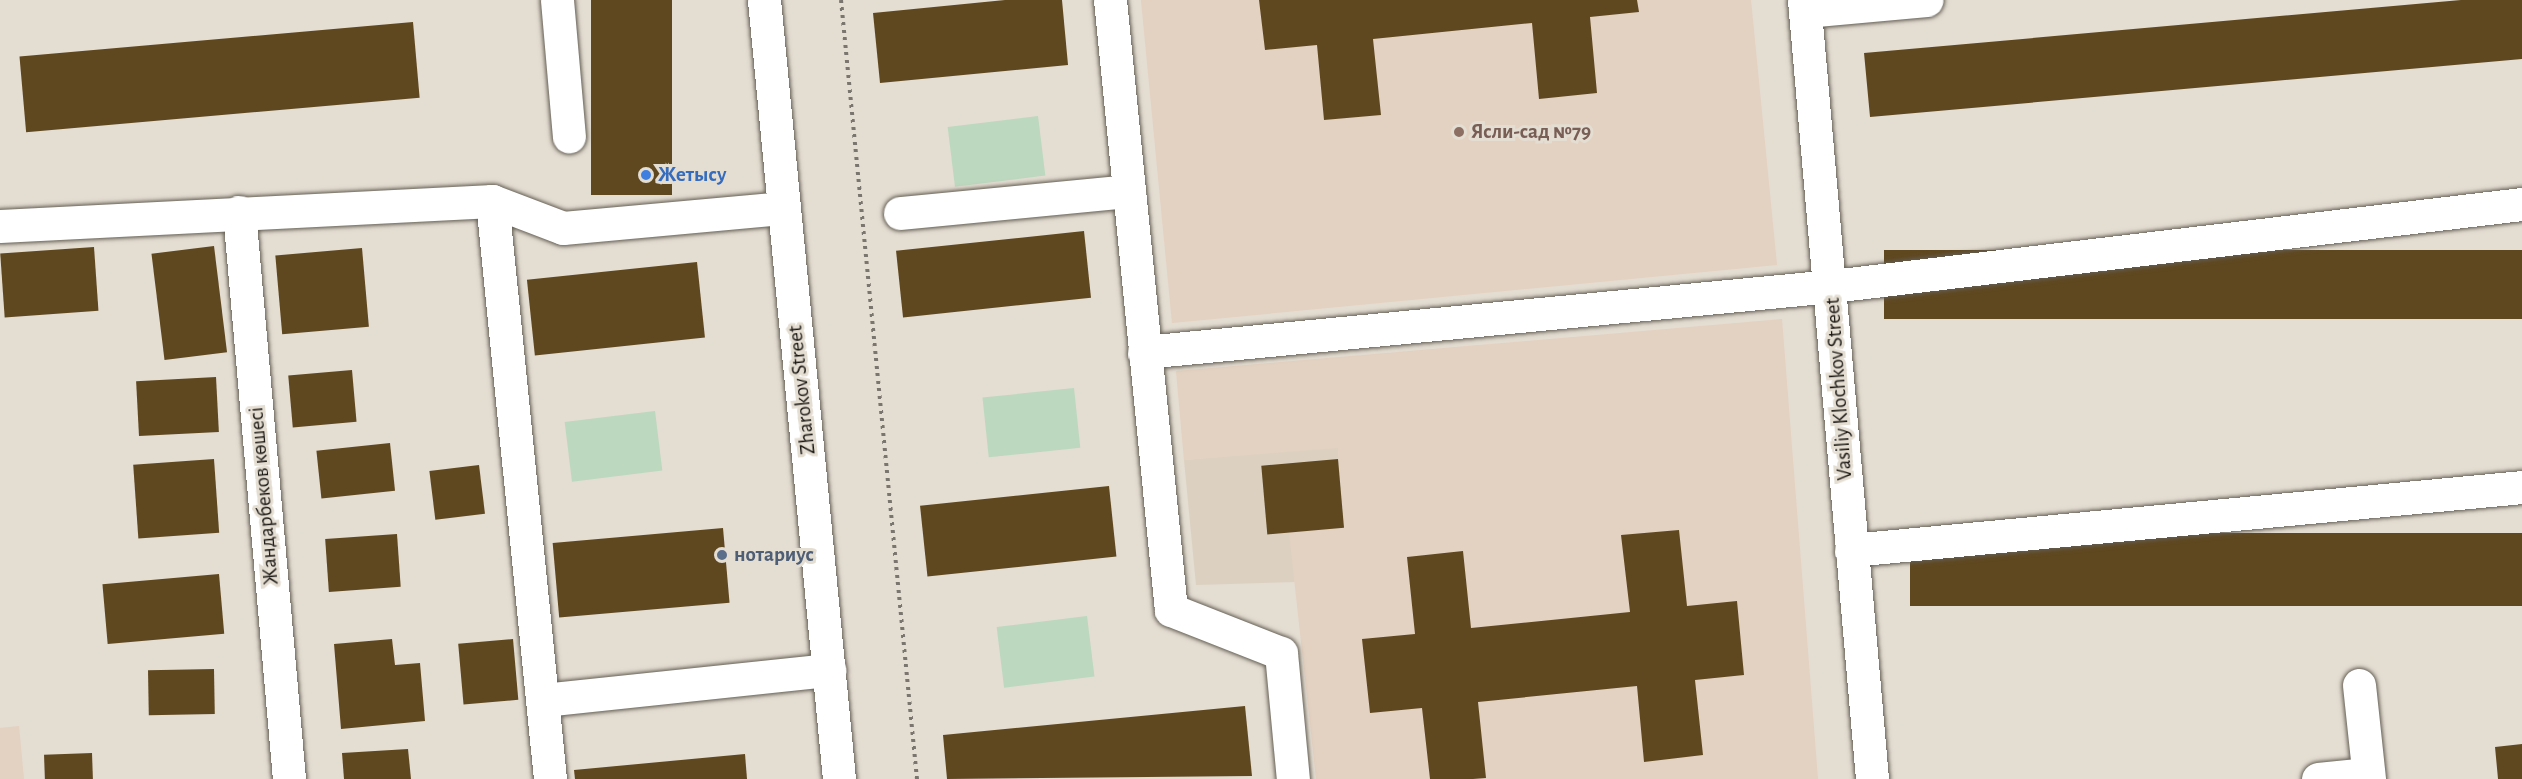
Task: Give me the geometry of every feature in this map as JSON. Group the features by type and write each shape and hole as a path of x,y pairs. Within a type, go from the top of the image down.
{"street":[{"path":"557,0 569,136"},
{"name":"Zharokov Street","path":"764,0 839,779"},
{"path":"1110,0 1171,610 1281,653 1293,779"},
{"path":"1804,6 1928,0"},
{"name":"Vasiliy Klochkov Street","path":"1804,6 1832,286 1851,550 1872,779"},
{"path":"900,213 1128,190"},
{"path":"492,201 550,779"},
{"path":"0,226 239,212 492,201 563,228 784,208"},
{"path":"1144,352 1832,286 2522,204"},
{"name":"Жандарбеков көшесі","path":"239,212 289,779"},
{"path":"1851,550 2522,487"},
{"path":"543,700 829,670"},
{"path":"2319,779 2368,776 2360,685"}],"path":[{"path":"841,0 917,779"}],"shaded area":[{"name":"Ясли-сад №79","path":"1141,0 1751,0 1777,265 1172,323"},
{"path":"1782,319 1818,779 1316,779 1289,532 1344,528 1338,448 1184,460 1176,371"},
{"path":"1338,447 1344,528 1290,532 1295,582 1196,585 1184,460"},
{"path":"19,726 24,779 0,779 0,728"}],"green space":[{"path":"1038,116 1045,176 955,187 948,127"},
{"path":"1074,388 1080,448 989,457 983,398"},
{"path":"655,411 662,471 572,482 565,422"},
{"path":"1087,616 1094,677 1004,688 997,627"}],"building":[{"path":"591,0 672,0 672,195 591,195"},
{"path":"1005,0 1062,0 1068,65 880,83 873,13"},
{"path":"1259,0 1637,0 1639,12 1590,17 1597,93 1539,99 1532,23 1373,39 1381,115 1324,120 1317,45 1265,50"},
{"path":"2461,0 2522,0 2522,59 1870,117 1864,53"},
{"path":"413,22 420,98 26,132 20,56"},
{"path":"1084,231 1091,298 903,317 896,251"},
{"path":"214,246 227,352 165,360 151,254"},
{"path":"94,247 98,311 5,317 0,254"},
{"path":"362,248 369,327 282,334 275,256"},
{"path":"1884,250 2522,250 2522,319 1884,319"},
{"path":"697,262 705,338 535,355 527,280"},
{"path":"352,370 357,422 293,427 288,376"},
{"path":"216,377 219,432 139,436 136,381"},
{"path":"390,443 395,491 321,498 316,451"},
{"path":"214,459 219,533 138,538 133,465"},
{"path":"1338,459 1344,528 1267,534 1261,466"},
{"path":"479,465 485,514 435,520 429,471"},
{"path":"1109,486 1116,557 927,576 920,506"},
{"path":"723,528 730,603 559,618 553,543"},
{"path":"1679,530 1687,606 1737,601 1744,675 1695,680 1703,755 1644,762 1637,686 1478,702 1486,778 1430,779 1422,708 1370,713 1362,639 1415,634 1407,557 1463,551 1471,628 1630,612 1621,535"},
{"path":"1910,533 2522,533 2522,606 1910,606"},
{"path":"397,534 401,587 329,592 325,539"},
{"path":"219,574 224,634 108,644 102,584"},
{"path":"392,639 395,665 420,663 425,721 341,729 334,644"},
{"path":"513,639 518,700 464,705 458,644"},
{"path":"214,669 215,714 149,715 148,670"},
{"path":"1245,706 1252,776 947,779 943,735"},
{"path":"2522,744 2522,779 2498,779 2495,747"},
{"path":"408,749 411,779 344,779 342,753"},
{"path":"92,753 93,779 45,779 44,755"},
{"path":"745,754 747,779 575,779 574,770"}],"place":[{"name":"Ясли-сад №79","path":"1459,132"},
{"name":"Жетысу","path":"646,175"},
{"name":"нотариус","path":"722,555"}]}
